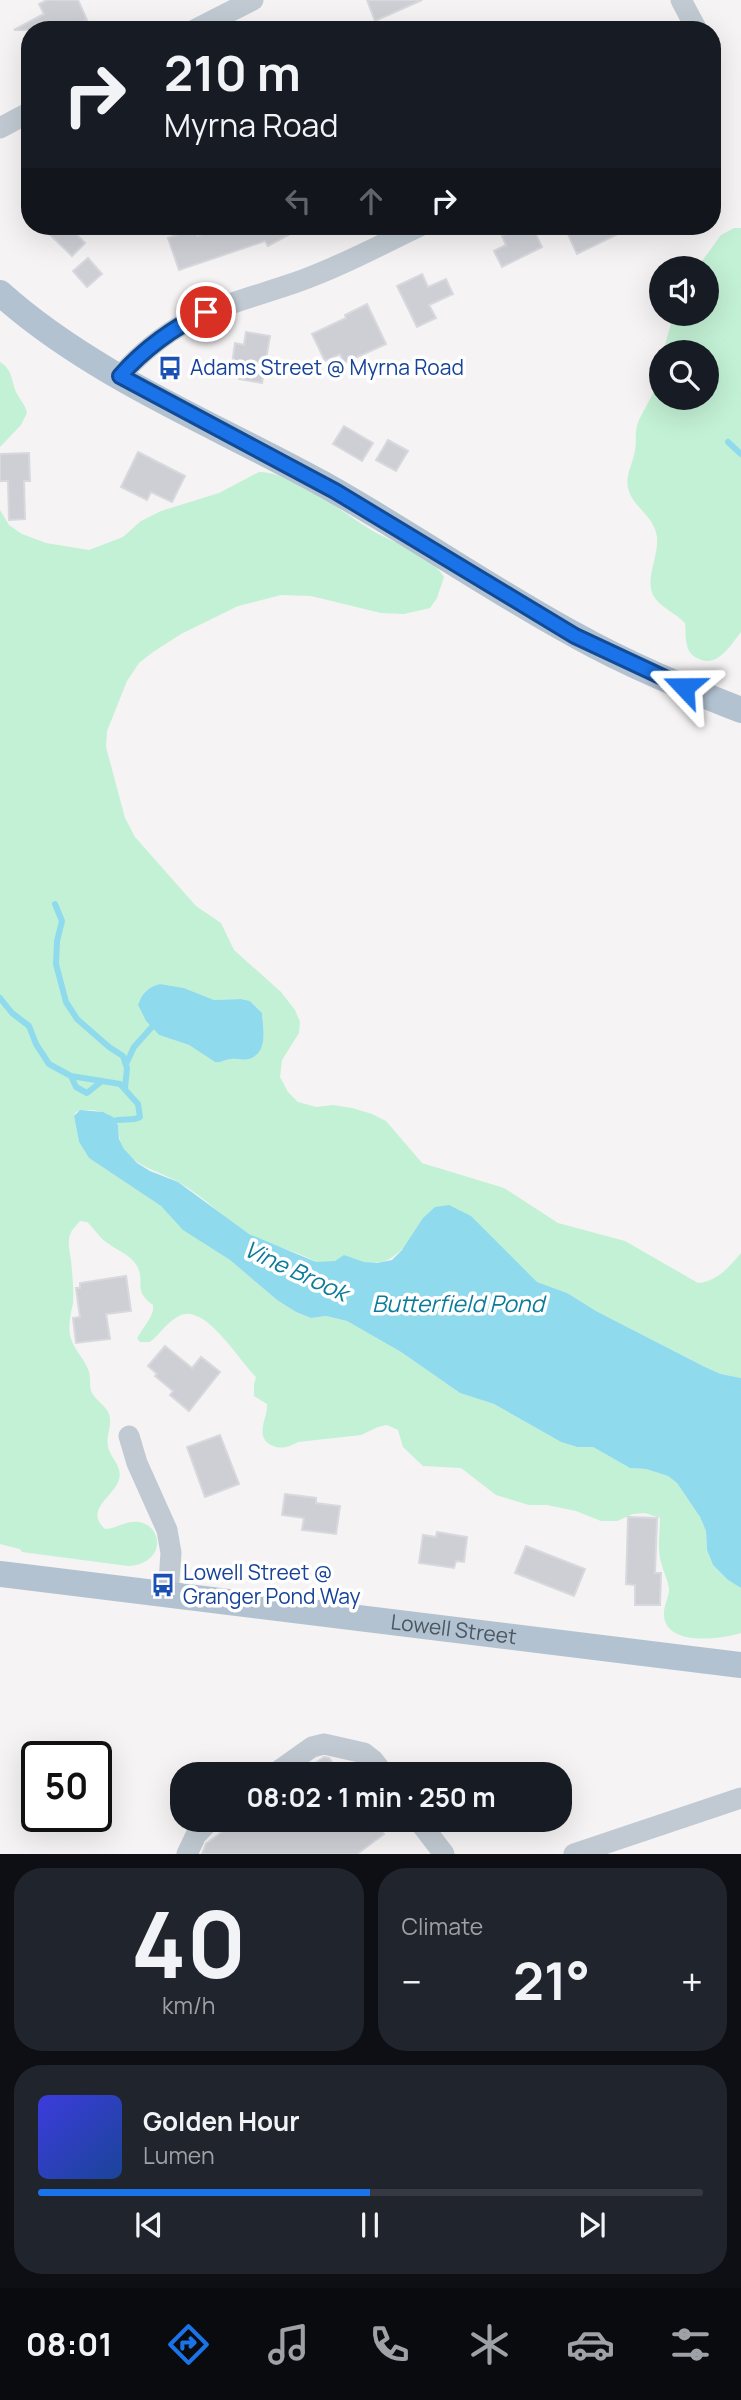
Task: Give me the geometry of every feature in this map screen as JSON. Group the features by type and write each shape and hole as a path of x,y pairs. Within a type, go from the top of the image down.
{"main road":[{"path":"0,293 57,338 120,376 335,491 575,636 636,666 741,710"},
{"name":"Lowell Street","path":"0,1574 741,1665"}],"street":[{"path":"212,21 253,0"},
{"path":"681,0 692,21"},
{"path":"0,128 21,117"},
{"path":"120,376 152,344 193,318 236,300 299,281 400,235"},
{"path":"129,1436 137,1463 167,1530 171,1553 168,1595"},
{"path":"291,1762 312,1747 324,1744 364,1754 375,1762"},
{"path":"575,1854 741,1798"},
{"path":"187,1854 199,1832"},
{"path":"425,1832 435,1851"}],"green space":[{"path":"734,228 741,228 741,632 717,658 704,661 693,656 688,649 685,623 653,595 651,574 657,537 652,523 631,495 628,479 635,451 637,424 649,401 649,410 719,410 719,340 666,340 670,326 719,326 719,256 706,256 721,235"},
{"path":"0,362 9,372 27,413 21,425 0,447"},
{"path":"259,472 286,478 315,493 378,534 419,554 444,577 437,598 430,608 404,614 381,613 311,596 281,595 238,606 181,634 139,663 127,681 107,731 106,747 125,818 135,837 196,906 221,923 234,950 281,992 295,1010 300,1022 299,1033 282,1060 280,1077 288,1092 298,1102 316,1107 333,1105 352,1108 372,1114 386,1121 422,1163 504,1188 558,1223 625,1241 698,1283 717,1276 741,1253 741,1378 705,1367 566,1293 537,1282 521,1288 501,1263 459,1240 450,1240 439,1247 418,1240 386,1261 370,1263 390,1268 400,1266 423,1253 470,1257 494,1271 492,1278 477,1268 472,1268 469,1272 485,1297 479,1321 488,1348 483,1352 477,1351 405,1306 399,1299 395,1285 338,1273 249,1234 189,1189 131,1157 122,1145 118,1125 105,1113 94,1110 76,1112 74,1116 79,1142 89,1158 161,1206 184,1230 230,1260 277,1300 296,1312 311,1318 326,1316 347,1321 401,1352 460,1393 494,1404 561,1442 577,1447 593,1447 630,1468 646,1469 668,1476 677,1483 700,1517 706,1531 707,1550 713,1565 741,1588 741,1633 709,1638 685,1637 667,1626 664,1613 669,1589 660,1557 660,1518 645,1513 633,1514 617,1521 601,1521 576,1511 547,1505 529,1505 496,1495 461,1468 423,1466 403,1447 398,1430 387,1425 361,1435 298,1442 285,1447 271,1445 263,1437 267,1404 254,1396 256,1377 221,1335 200,1317 189,1314 179,1316 150,1342 140,1342 137,1338 150,1318 153,1305 141,1291 137,1266 127,1255 103,1240 87,1222 80,1221 72,1231 69,1241 73,1292 70,1335 87,1367 92,1393 109,1415 108,1446 119,1470 116,1486 100,1506 99,1521 105,1529 133,1522 147,1525 153,1530 157,1544 149,1559 128,1566 22,1552 20,1549 0,1544 0,510 9,525 22,534 46,543 89,550 123,537 141,521 161,511 219,493","holes":["160,984 184,988 214,1000 250,1001 262,1013 264,1033 260,1051 247,1060 215,1062 189,1045 159,1035 146,1021 138,1005 141,997 146,991"]}],"water":[{"path":"160,984 184,988 214,1000 250,1001 262,1013 264,1033 260,1051 247,1060 215,1062 189,1045 159,1035 146,1021 138,1005 146,991"},
{"name":"Butterfield Pond","path":"80,1110 103,1112 113,1117 118,1125 119,1139 124,1149 137,1163 178,1182 249,1234 316,1262 335,1261 344,1255 364,1262 392,1260 402,1250 423,1218 435,1207 449,1205 471,1216 537,1282 567,1293 596,1311 705,1367 741,1378 741,1588 713,1565 707,1550 706,1531 700,1517 677,1483 668,1476 646,1469 630,1468 593,1447 577,1447 561,1442 494,1404 460,1393 401,1352 347,1321 326,1316 311,1318 296,1312 277,1300 230,1260 183,1230 161,1206 89,1158 79,1142 74,1116"}],"building":[{"path":"47,0 78,0 87,20 31,21 44,14 39,4"},
{"path":"367,0 422,0 375,21"},
{"path":"50,235 77,235 85,243 72,256"},
{"path":"177,235 288,235 268,246 265,241 179,270 168,238"},
{"path":"536,235 542,247 502,267 494,251 506,245 502,236"},
{"path":"568,235 616,235 577,254"},
{"path":"88,258 102,274 87,287 73,271"},
{"path":"422,274 428,287 446,279 453,294 429,305 436,318 417,327 397,286"},
{"path":"367,304 386,344 344,363 340,354 325,361 312,334 346,318 345,315"},
{"path":"246,332 270,336 262,383 239,379 240,366 232,365 235,343 244,345"},
{"path":"344,426 373,443 362,461 333,444"},
{"path":"388,440 408,451 396,471 376,460"},
{"path":"138,452 185,476 172,502 151,492 147,500 121,487"},
{"path":"29,453 30,481 24,481 25,519 9,520 8,481 0,481 0,454"},
{"path":"126,1276 131,1311 106,1314 110,1339 76,1343 73,1318 80,1317 76,1288 80,1288 80,1283"},
{"path":"165,1346 192,1368 201,1357 220,1372 189,1411 170,1395 173,1391 155,1376 157,1374 148,1366"},
{"path":"220,1435 239,1484 205,1497 187,1447"},
{"path":"285,1494 316,1498 316,1503 340,1506 336,1534 302,1530 304,1518 282,1515"},
{"path":"628,1517 657,1518 655,1573 661,1573 660,1605 635,1605 635,1585 626,1584"},
{"path":"437,1532 467,1537 464,1562 456,1561 454,1568 419,1563 423,1535 436,1537"},
{"path":"526,1546 585,1569 574,1596 515,1573"},
{"path":"324,1757 332,1762 317,1762"},
{"path":"222,1832 384,1834 357,1854 202,1854 206,1844"}],"waterway":[{"path":"728,442 741,454"},
{"path":"55,904 62,921 57,941 56,964 66,1002 77,1019 123,1056 127,1068 125,1088"},
{"name":"Vine Brook","path":"0,998 12,1013 29,1026 36,1044 49,1064 71,1076 120,1084 138,1104 140,1117 110,1122"},
{"path":"127,1062 134,1047 151,1028"},
{"path":"71,1076 76,1087 87,1093 102,1081"}],"place":[{"name":"Adams Street @ Myrna Road","path":"170,368"},
{"name":"Lowell Street @ Granger Pond Way","path":"163,1585"}],"route":[{"path":"206,312 161,337 143,351 120,376 335,491 575,636 684,687"}]}
